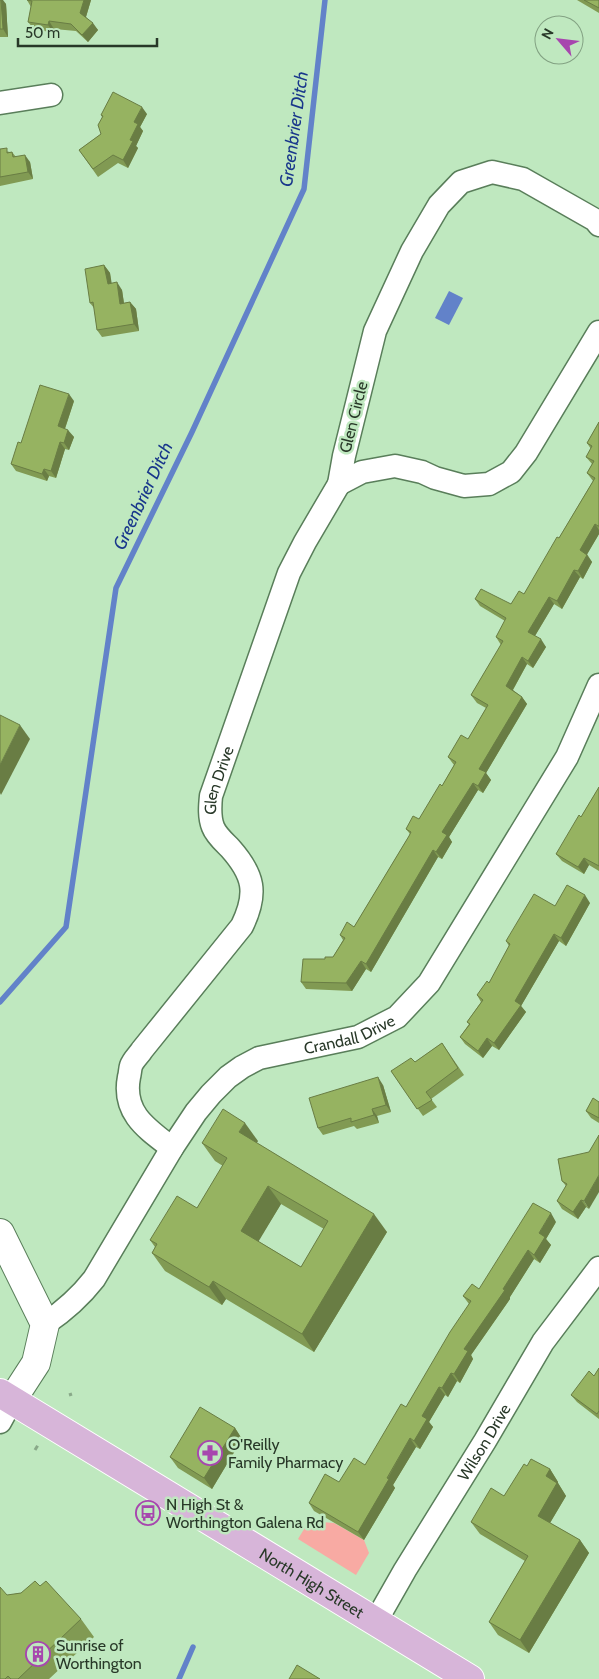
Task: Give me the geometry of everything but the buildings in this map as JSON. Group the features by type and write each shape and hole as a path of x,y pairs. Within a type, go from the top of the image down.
{"main road":[{"name":"North High Street","path":"3,1407 376,1621 470,1679"}],"street":[{"path":"0,103 51,95"},
{"name":"Glen Circle","path":"339,484 344,456 375,331 412,251 439,205 461,182 492,172 524,179 594,220 599,225"},
{"name":"Glen Circle","path":"339,484 362,472 395,466 422,472 435,478 464,486 489,484 511,472 526,453 599,332"},
{"name":"Glen Drive","path":"172,1148 149,1131 132,1110 128,1098 131,1066 242,926 249,912 252,897 246,867 213,827 210,817 211,796 289,573 339,484"},
{"name":"Crandall Drive","path":"45,1324 61,1314 80,1297 94,1279 172,1148 196,1112 228,1077 242,1066 259,1058 358,1037 397,1016 429,983 567,758 599,685"},
{"path":"0,1233 45,1324 36,1363 3,1407"},
{"name":"Wilson Drive","path":"376,1621 543,1342 599,1268"}],"path":[{"path":"35,1450 38,1445"}],"shaded area":[{"path":"309,1521 334,1523 364,1540 369,1553 356,1575 298,1539"}],"water":[{"path":"449,291 463,298 449,325 435,318"}],"waterway":[{"name":"Greenbrier Ditch","path":"0,1002 66,927 116,588 192,432 304,189 325,0"},
{"name":"Greenbrier Ditch","path":"179,1679 193,1647"}],"place":[{"name":"O'Reilly Family Pharmacy","path":"210,1453"},
{"name":"N High St & Worthington Galena Rd","path":"148,1513"},
{"name":"Sunrise of Worthington","path":"38,1654"}]}
